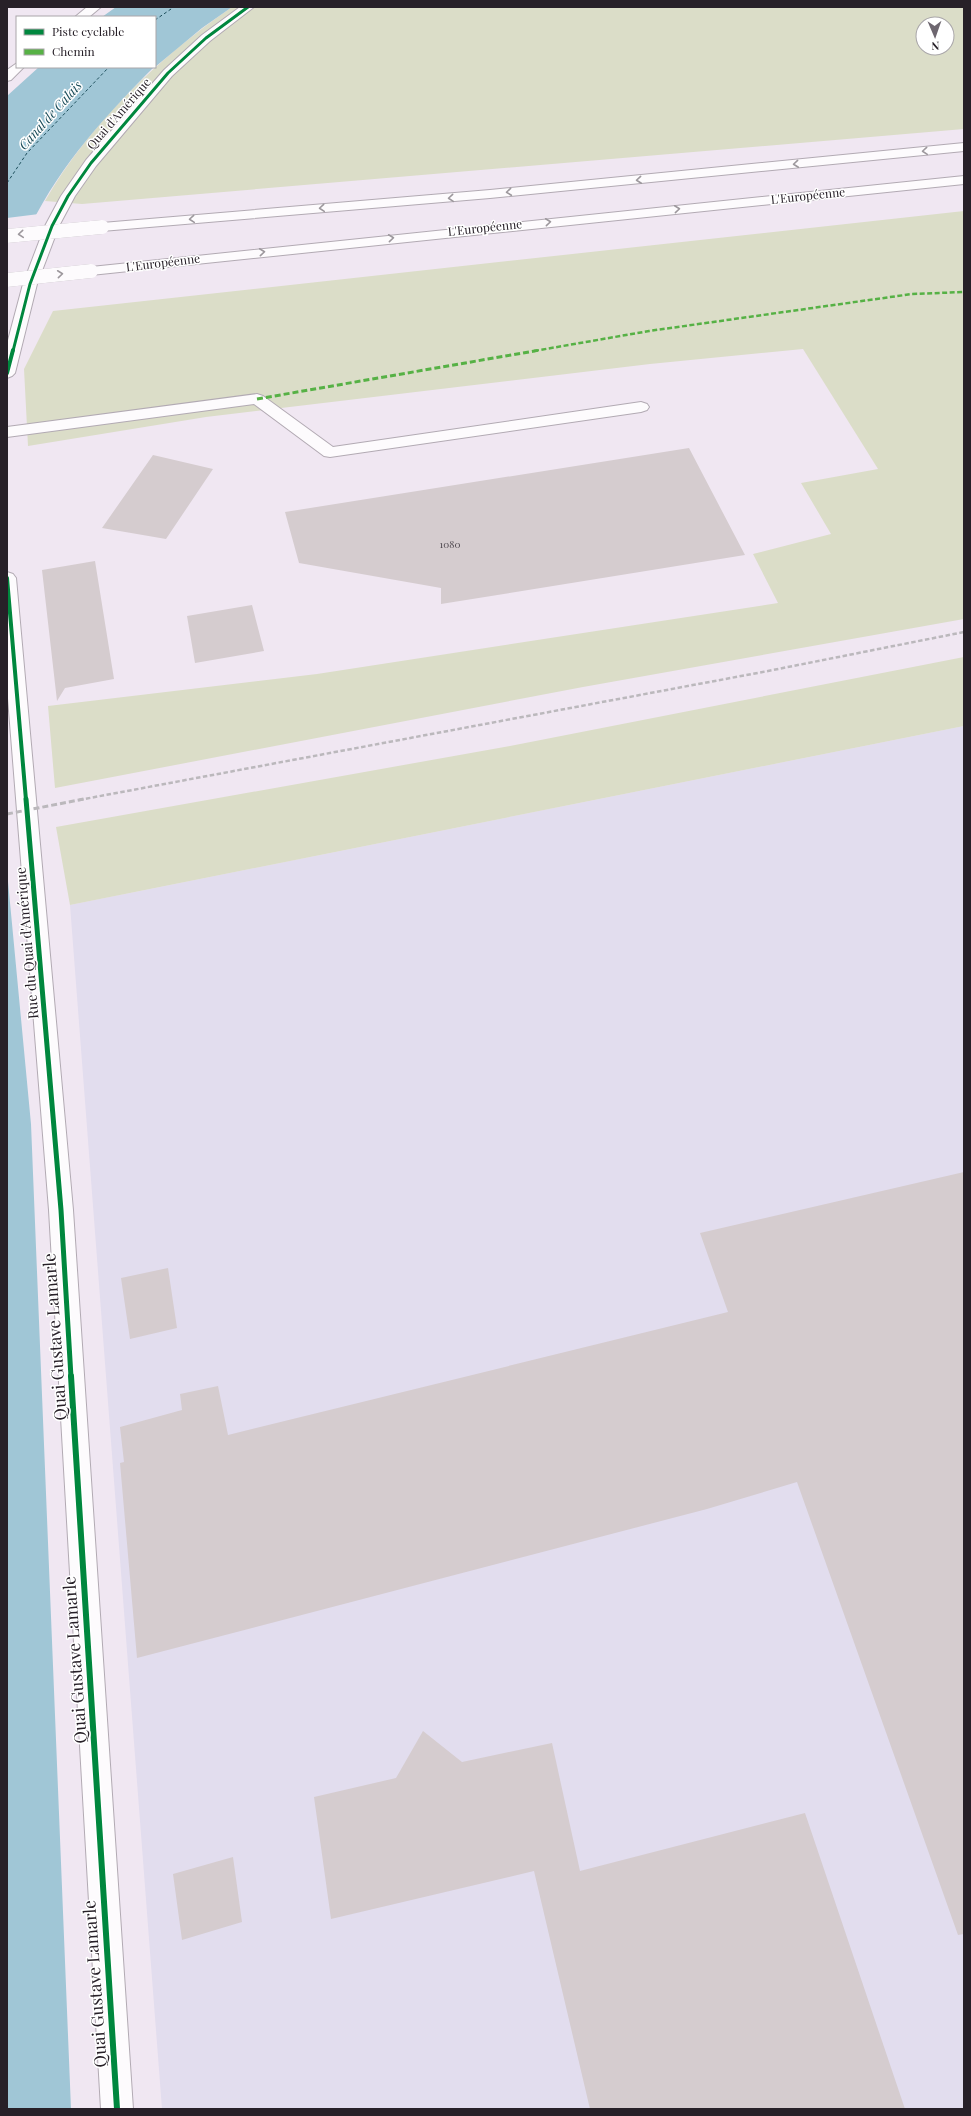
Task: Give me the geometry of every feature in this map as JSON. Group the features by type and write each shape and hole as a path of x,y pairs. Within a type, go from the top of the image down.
{"main road":[{"path":"82,16 95,7"},
{"name":"Quai d'Amérique","path":"7,373 30,284 52,226 68,196 91,162 168,73 206,38 248,7"},
{"path":"7,77 17,68"},
{"path":"7,236 490,194 964,148"},
{"name":"L'Européenne","path":"7,280 239,254 964,180"},
{"path":"7,432 257,399 330,452 641,407"},
{"name":"Rue du Quai d'Amérique","path":"7,578 61,1210"},
{"name":"Quai Gustave Lamarle","path":"61,1210 117,2109"}],"shaded area":[{"path":"964,726 964,2109 162,2109 70,905"}],"green space":[{"path":"232,7 964,7 964,129 82,204 45,201 63,172 104,119 156,67"},
{"path":"964,211 964,619 583,687 55,788 48,706 317,674 778,603 753,554 831,534 801,483 878,469 803,349 650,364 206,417 28,446 24,369 53,311"},
{"path":"964,657 964,726 70,905 56,827 510,746"}],"water":[{"path":"116,7 232,7 202,28 156,66 156,16 103,16"},
{"name":"Canal de Calais","path":"38,68 153,68 102,122 56,181 27,232 7,287 7,96"},
{"path":"7,871 31,1124 71,2109 7,2109"}],"pier":[{"path":"39,214 33,226 7,289 7,218"}],"building":[{"path":"689,448 745,555 441,604 441,588 299,563 285,512"},
{"path":"153,455 213,469 166,539 102,528"},
{"path":"95,561 114,679 65,688 57,701 42,570"},
{"path":"252,605 264,651 195,663 187,616"},
{"path":"964,1172 964,1934 958,1935 797,1482 707,1509 137,1658 120,1463 124,1462 120,1427 182,1410 180,1394 218,1386 228,1435 728,1312 700,1233"},
{"path":"168,1268 177,1328 130,1339 121,1278"},
{"path":"423,1731 462,1762 552,1743 580,1871 805,1813 905,2109 590,2109 534,1871 331,1919 314,1797 396,1778"},
{"path":"233,1857 242,1922 182,1940 173,1874"}],"ferry route":[{"path":"156,19 174,7"},
{"path":"7,183 27,153 108,68"}],"railway":[{"path":"79,800 768,671 964,632"},
{"path":"7,814 84,799"}],"marked path":[{"path":"257,399 649,331 912,294 964,292"}],"cycle path":[{"path":"7,373 30,284 52,226 68,196 91,163 168,73 206,38 248,7"},
{"path":"7,578 61,1210 117,2109"}]}
